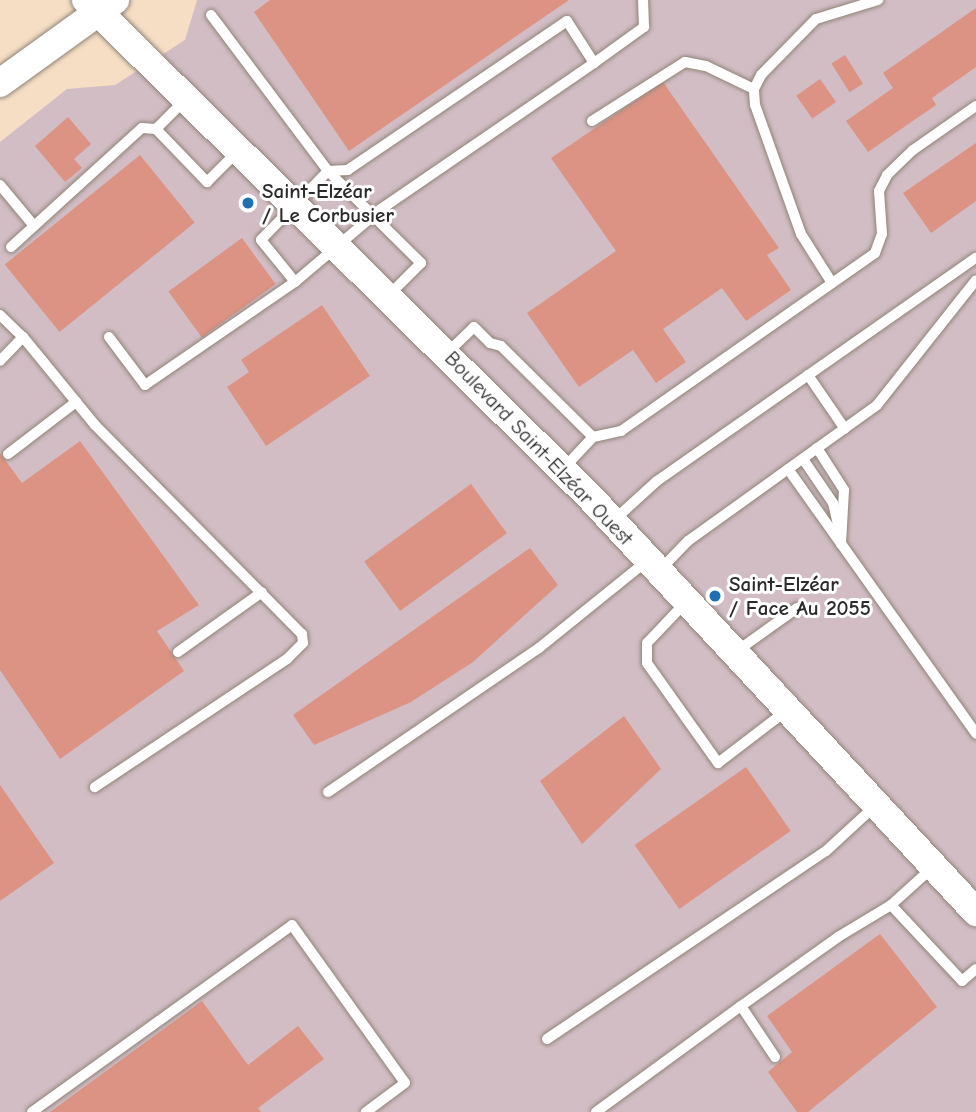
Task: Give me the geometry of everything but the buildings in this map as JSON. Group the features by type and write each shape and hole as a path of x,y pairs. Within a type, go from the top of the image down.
{"street":[{"path":"0,83 100,4"},
{"name":"Boulevard Saint-Elzéar Ouest","path":"100,4 186,98 447,353 612,521 976,912"}],"lane":[{"path":"109,337 145,385 295,282 373,216 644,27 643,0"},
{"path":"832,283 802,233 755,105 754,89 761,75 816,19 878,0"},
{"path":"211,15 328,171 421,263 388,296"},
{"path":"295,282 261,240 296,207 328,171 348,170 567,21 594,62"},
{"path":"592,121 685,62 706,66 754,89"},
{"path":"156,129 186,98"},
{"path":"562,470 593,437 621,431 878,248 879,191 894,167 976,106"},
{"path":"11,247 142,128 156,129 207,182 238,150"},
{"path":"0,185 34,226"},
{"path":"612,521 657,481 975,261"},
{"path":"328,792 539,648 877,405 976,280"},
{"path":"0,314 23,337 76,402 298,627 303,643 297,652 95,787"},
{"path":"447,353 474,327 490,344 501,346 593,437"},
{"path":"0,361 23,337"},
{"path":"808,375 845,429"},
{"path":"8,454 76,402"},
{"path":"817,448 844,490 841,544"},
{"path":"803,459 833,503 841,544"},
{"path":"788,469 976,734"},
{"path":"178,652 262,592"},
{"path":"687,601 647,643 647,663 718,764 789,710"},
{"path":"736,652 797,608"},
{"path":"547,1039 826,851 876,805"},
{"path":"596,1112 838,936 891,905 934,866"},
{"path":"891,905 962,981 976,969"},
{"path":"32,1112 292,925 405,1083 366,1112"},
{"path":"741,1006 775,1057"}],"shaded area":[{"path":"197,0 976,0 976,1112 0,1112 0,142 67,89 115,85 185,40"}],"place":[{"name":"Saint-Elzéar / Le Corbusier","path":"248,203"},
{"name":"Saint-Elzéar / Face Au 2055","path":"715,596"}]}
